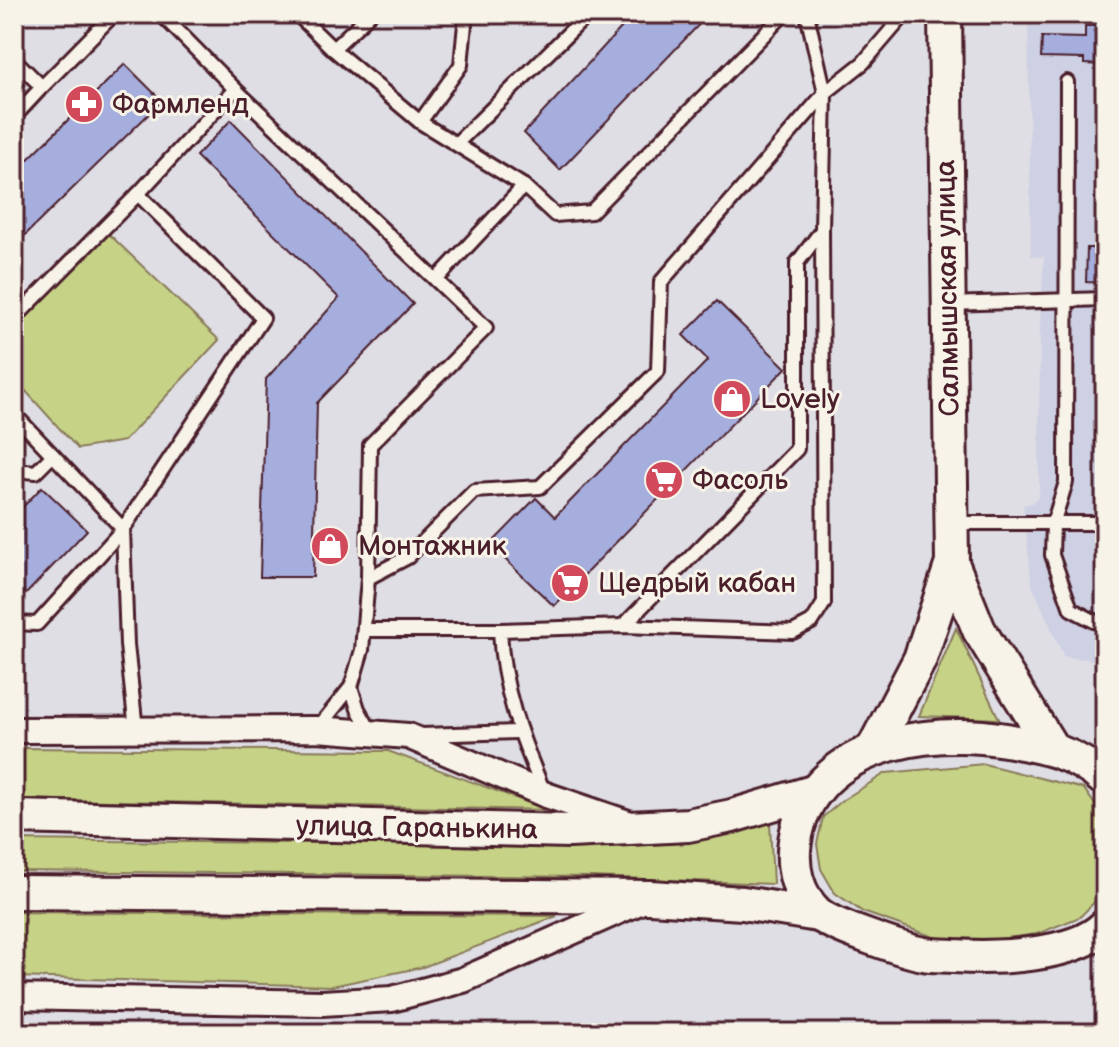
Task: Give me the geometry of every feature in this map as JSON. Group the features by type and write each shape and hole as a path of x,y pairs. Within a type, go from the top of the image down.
{"main road":[{"name":"Салмышская улица","path":"873,749 920,659 952,563 945,14"},
{"name":"Салмышская улица","path":"952,563 979,630 1052,748"},
{"path":"818,915 800,891 793,858 797,831 816,791 845,763 873,749 928,737 990,737 1052,748 1086,763 1105,780"},
{"name":"улица Гаранькина","path":"14,817 570,831 645,829 732,816 816,791"},
{"path":"14,892 650,897 743,903 818,915 923,954 985,958 1048,951 1102,932"}],"street":[{"path":"14,730 317,729 408,736 546,795 645,829"},
{"path":"14,997 322,1003 392,999 463,980 650,897"}],"lane":[{"path":"14,117 114,14"},
{"path":"161,14 235,89 486,328 370,445 368,578 362,650 351,687 317,729"},
{"path":"297,14 333,49 420,122 524,186 555,215 591,212 784,14"},
{"path":"333,49 370,14"},
{"path":"420,122 461,65 466,14"},
{"path":"457,143 588,14"},
{"path":"365,630 623,626 793,632 812,622 824,603 822,230 825,93 807,14"},
{"path":"368,578 408,557 474,491 540,487 658,371 661,282 825,93 863,63 905,14"},
{"path":"14,59 42,87"},
{"path":"1067,82 1066,482 1053,524 1052,555 1071,609 1094,621 1105,622"},
{"path":"14,319 138,194 235,89"},
{"path":"436,280 524,186"},
{"path":"14,623 37,624 123,529 263,318 138,194"},
{"path":"623,626 797,449 797,263 822,230"},
{"path":"947,304 1105,299"},
{"path":"14,414 123,529 127,645 136,730"},
{"path":"14,470 36,472 53,455"},
{"path":"952,523 1105,523"},
{"path":"500,630 501,652 518,732 546,795"},
{"path":"351,687 358,709 371,732"},
{"path":"408,736 518,732"}],"shaded area":[{"path":"1028,14 1105,14 1105,661 1064,657 1032,585 1023,505 1032,503 1039,496 1040,324 1044,257 1031,256"}],"green space":[{"path":"109,234 219,340 124,441 78,449 14,378 14,329"},
{"path":"956,628 999,719 919,716"},
{"path":"14,748 388,751 548,810 14,799"},
{"path":"984,764 1084,789 1105,819 1105,891 1080,917 1037,934 1000,939 937,938 863,912 835,893 821,869 817,844 823,817 843,800 886,773"},
{"path":"770,823 773,884 590,877 14,871 14,840 300,843 689,840"},
{"path":"14,912 557,916 423,967 332,986 14,977"}],"building":[{"path":"634,14 709,14 560,170 524,133"},
{"path":"1085,26 1105,26 1105,65 1084,64 1084,59 1041,58 1042,37 1085,38"},
{"path":"125,64 162,101 14,246 14,173"},
{"path":"231,120 413,304 317,403 313,577 260,577 266,379 339,298 196,156"},
{"path":"1087,248 1105,248 1105,283 1086,282"},
{"path":"717,301 786,368 554,606 490,545 536,498 555,517 708,360 683,335"},
{"path":"42,487 87,530 26,594 14,582 14,516"}],"place":[{"name":"Фармленд","path":"84,104"},
{"name":"Lovely","path":"732,399"},
{"name":"Фасоль","path":"664,480"},
{"name":"Монтажник","path":"330,546"},
{"name":"Щедрый кабан","path":"570,583"}]}
